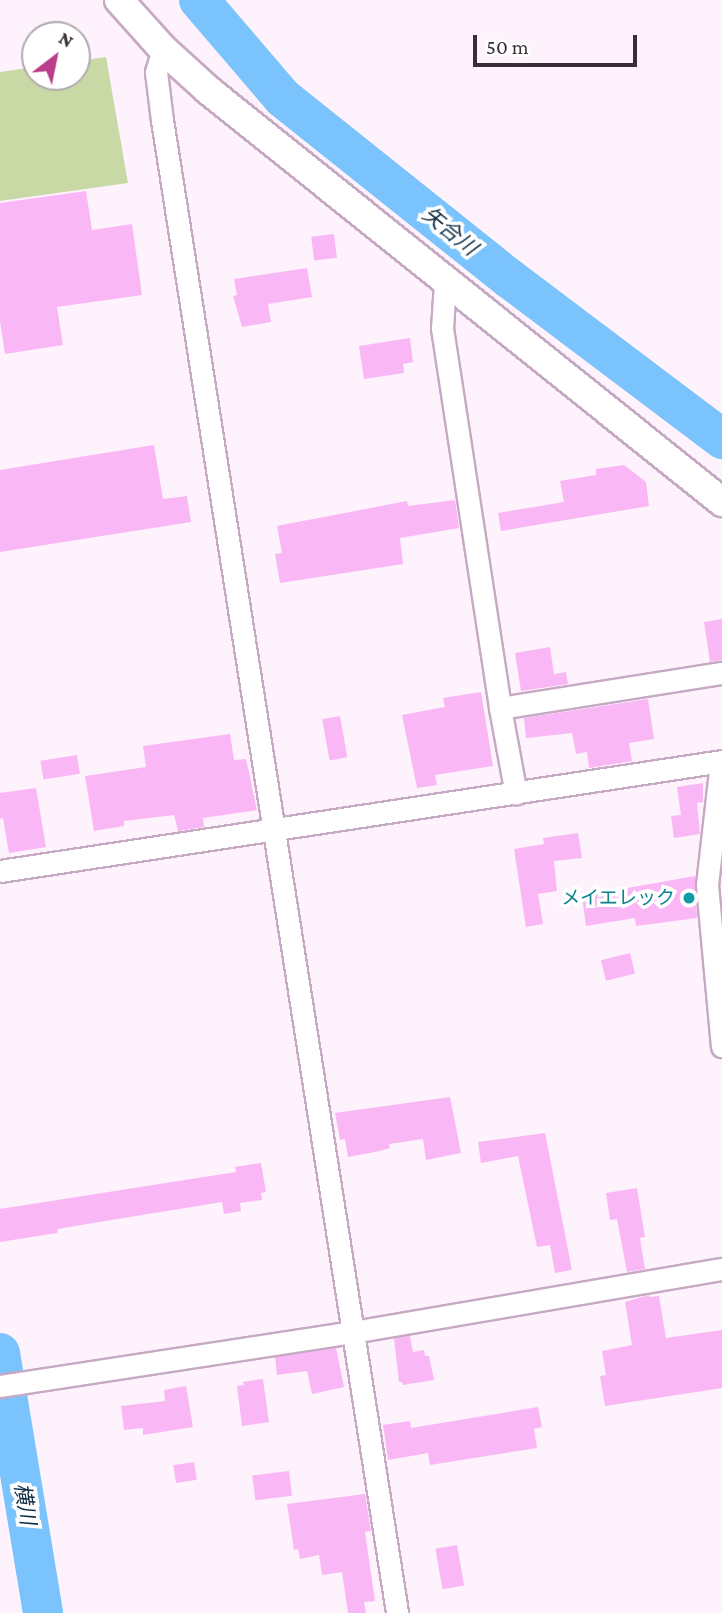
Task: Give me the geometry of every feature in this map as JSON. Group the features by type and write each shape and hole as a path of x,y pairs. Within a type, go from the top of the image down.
{"street":[{"path":"119,0 163,49 208,90 722,502"},
{"path":"163,49 156,72 162,120 397,1613"},
{"path":"445,282 442,328 500,708 516,794"},
{"path":"500,708 722,673"},
{"path":"0,871 722,761 707,885 722,1046"},
{"path":"6,1385 353,1332 722,1269"}],"green space":[{"path":"106,57 128,183 0,201 0,72 21,69 21,91 91,91 91,59"}],"building":[{"path":"86,191 92,230 132,224 142,295 57,307 63,345 5,354 0,321 0,203"},
{"path":"334,234 337,258 314,261 311,237"},
{"path":"307,268 312,297 268,304 271,322 242,327 233,296 237,295 234,279"},
{"path":"410,338 413,362 403,364 404,373 364,379 359,346"},
{"path":"154,445 163,499 187,496 191,522 0,552 0,470"},
{"path":"624,465 646,482 649,506 501,531 498,513 564,502 560,481 596,475 596,469"},
{"path":"455,500 459,528 400,538 403,564 280,583 275,554 282,553 277,526 407,501 408,506"},
{"path":"722,619 722,660 710,662 704,622"},
{"path":"550,647 554,674 566,672 568,684 521,691 515,653"},
{"path":"481,692 493,766 435,775 437,785 417,788 402,715 445,707 443,698"},
{"path":"648,699 654,739 629,743 632,761 589,768 587,752 576,754 572,733 526,738 524,718"},
{"path":"340,716 347,757 330,760 322,719"},
{"path":"230,734 234,760 246,759 257,810 203,818 204,827 178,831 174,815 124,821 124,826 94,831 85,776 146,767 143,746"},
{"path":"77,755 80,774 43,780 40,761"},
{"path":"703,783 703,802 697,803 700,834 674,838 671,816 681,815 677,787"},
{"path":"36,788 46,847 9,853 3,818 0,819 0,793"},
{"path":"578,833 582,858 554,861 557,891 538,894 543,924 526,927 514,849 544,844 543,838"},
{"path":"695,876 697,918 636,926 635,918 586,926 582,896"},
{"path":"630,953 635,973 606,981 601,960"},
{"path":"450,1097 461,1153 426,1160 423,1139 389,1144 390,1148 348,1157 345,1139 340,1140 335,1113"},
{"path":"545,1133 572,1270 555,1273 550,1245 537,1247 518,1156 481,1163 478,1142"},
{"path":"261,1163 266,1192 261,1193 262,1200 240,1203 241,1211 224,1214 222,1202 58,1229 57,1233 0,1242 0,1209 236,1172 235,1167"},
{"path":"637,1188 645,1237 640,1238 645,1269 627,1272 617,1219 610,1220 606,1193"},
{"path":"649,1295 659,1296 666,1338 722,1330 722,1388 605,1406 600,1376 606,1375 602,1351 632,1345 625,1302"},
{"path":"410,1336 413,1352 424,1350 425,1356 429,1356 434,1380 403,1385 399,1382 394,1338"},
{"path":"336,1348 344,1387 312,1394 307,1371 277,1375 275,1357"},
{"path":"263,1379 269,1422 242,1426 237,1386 244,1385 243,1382"},
{"path":"186,1386 193,1427 143,1435 143,1428 124,1430 121,1406 165,1401 164,1390"},
{"path":"538,1407 542,1427 534,1429 537,1448 430,1465 428,1453 388,1460 383,1425 410,1421 411,1428"},
{"path":"194,1462 197,1480 176,1483 173,1465"},
{"path":"289,1471 292,1496 255,1500 252,1476"},
{"path":"365,1494 371,1531 365,1532 375,1601 364,1602 366,1613 348,1613 342,1572 322,1575 319,1555 300,1559 298,1549 294,1550 287,1504"},
{"path":"457,1545 464,1585 442,1589 435,1549"}],"waterway":[{"name":"矢合川","path":"199,0 283,98 510,279 722,439"},
{"name":"横川","path":"0,1353 43,1613"}],"place":[{"name":"メイエレック","path":"689,898"}]}
